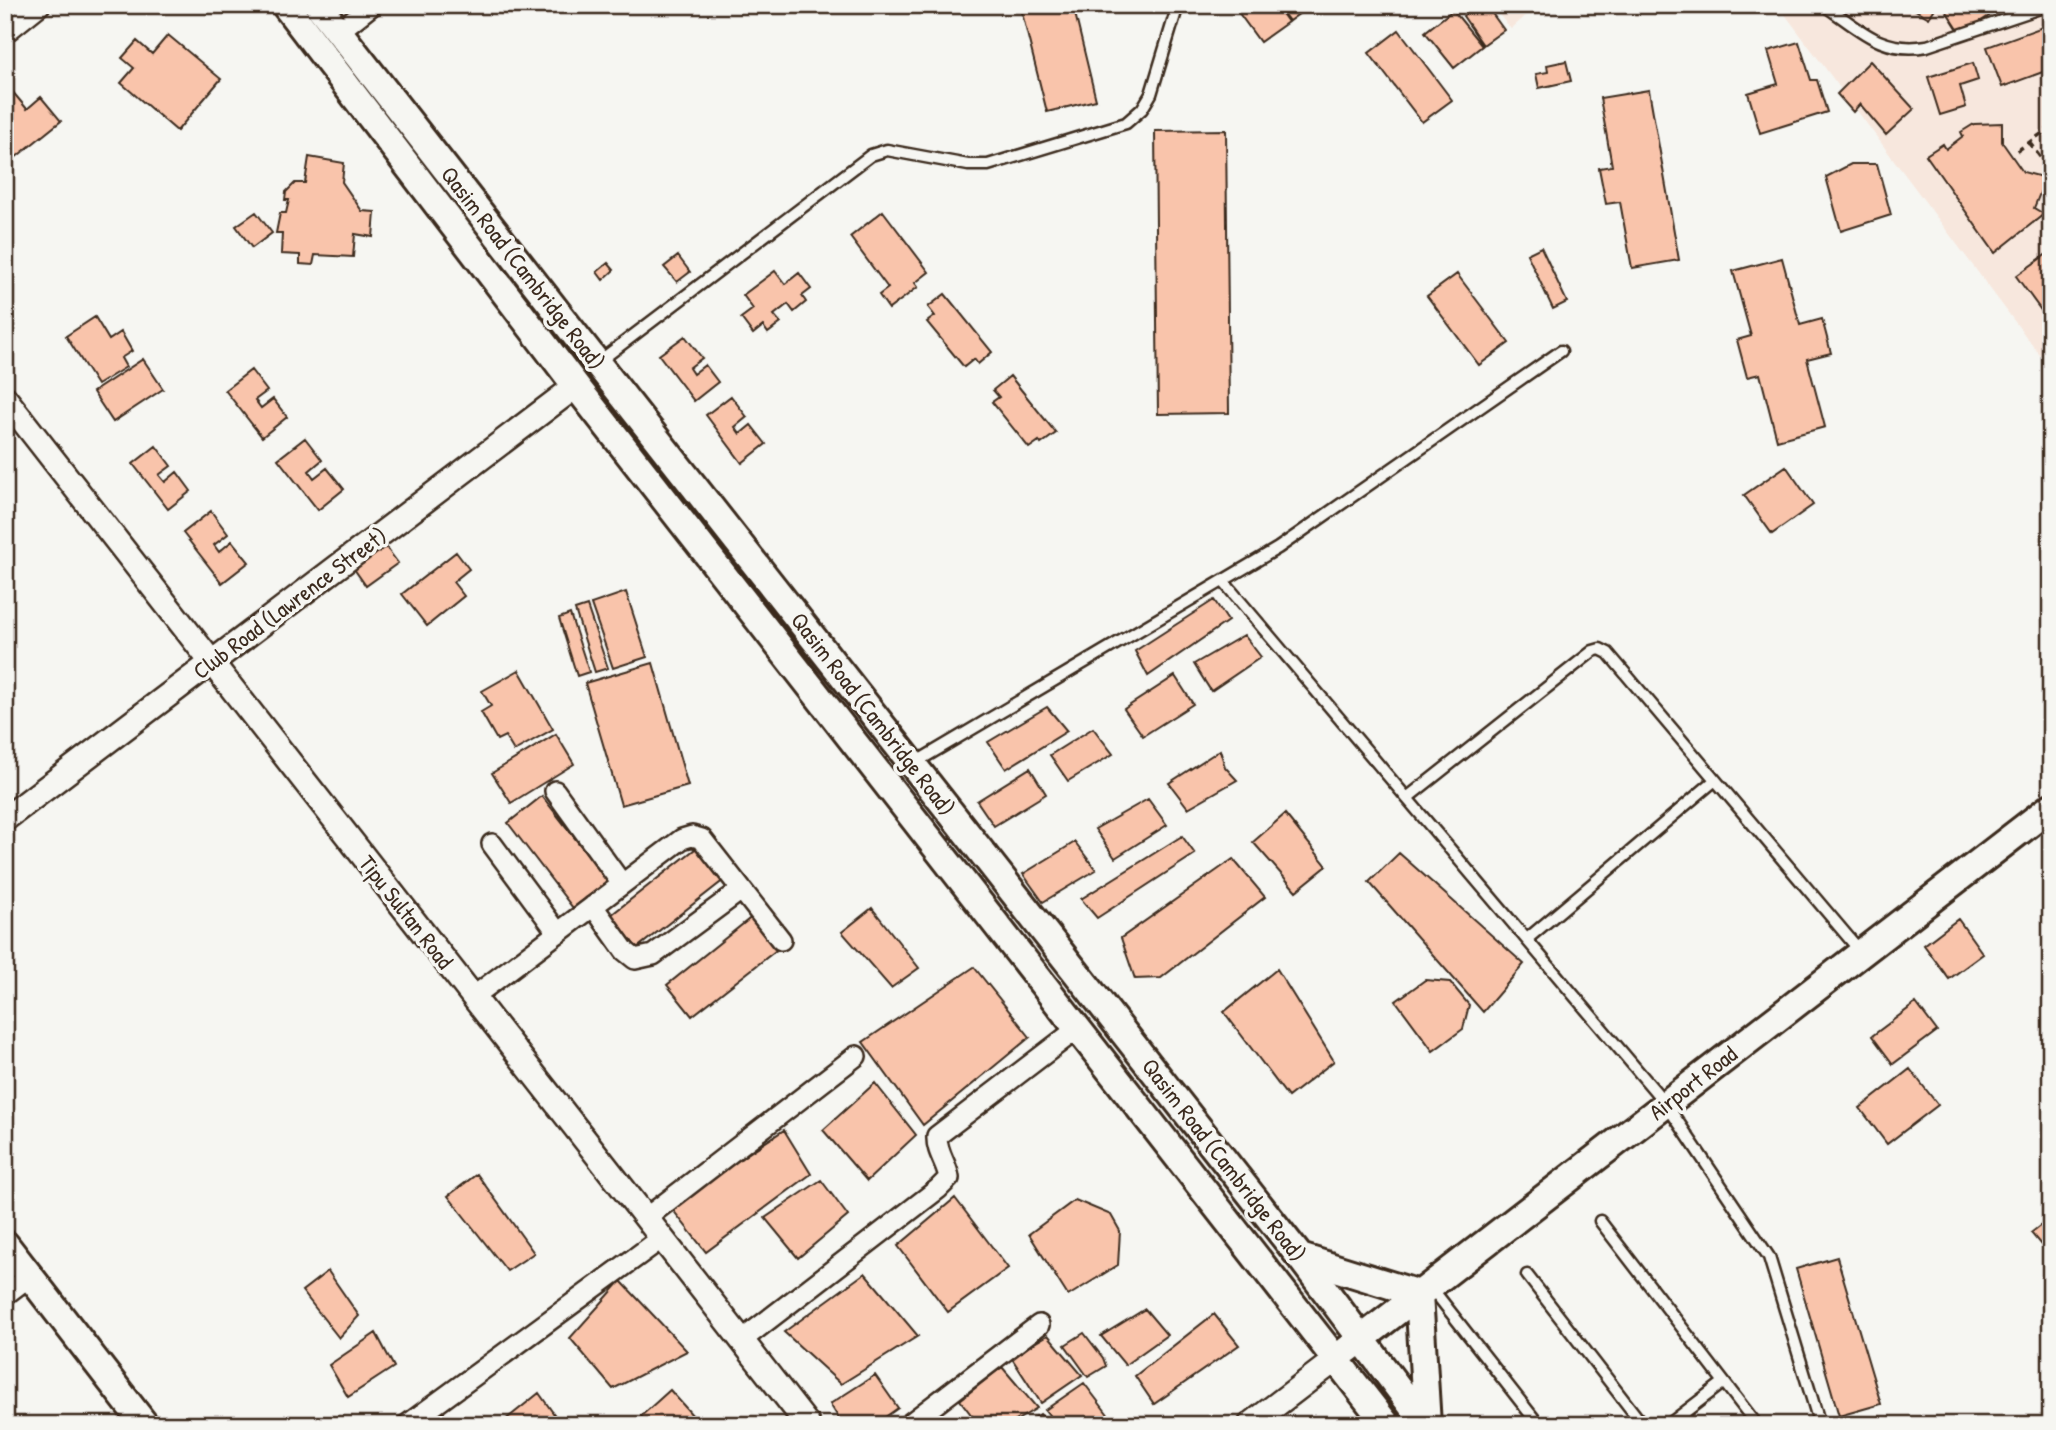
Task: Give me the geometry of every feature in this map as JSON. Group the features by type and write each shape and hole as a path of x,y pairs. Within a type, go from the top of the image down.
{"main road":[{"name":"Qasim Road (Cambridge Road)","path":"285,5 576,386 1387,1425"},
{"name":"Qasim Road (Cambridge Road)","path":"318,5 1300,1257 1426,1425"},
{"name":"Airport Road","path":"1335,1360 2049,812"},
{"path":"5,1244 145,1425"},
{"path":"1300,1257 1425,1290 1426,1425"}],"street":[{"path":"5,33 40,5"},
{"path":"339,31 372,5"},
{"name":"Club Road (Lawrence Street)","path":"5,820 576,386"},
{"name":"Tipu Sultan Road","path":"5,398 807,1424"},
{"path":"555,791 622,884"},
{"path":"473,997 682,839 692,836 702,839 781,940"},
{"path":"492,844 558,933"},
{"path":"593,906 625,951 635,959 653,955 741,890"},
{"path":"742,1340 938,1189 948,1178 948,1169 936,1146 937,1136 1077,1029"},
{"path":"646,1218 856,1056"},
{"path":"407,1425 662,1238"},
{"path":"5,1295 30,1276"},
{"path":"908,1425 1039,1325"},
{"path":"1251,1425 1335,1360"}],"lane":[{"path":"597,363 871,155 887,150 968,165 989,165 1126,123 1142,109 1152,94 1178,5"},
{"path":"1824,5 1885,46 1908,49 1927,46 2049,5"},
{"path":"912,764 1278,548 1561,351"},
{"path":"1223,580 1666,1104 1769,1257 1820,1425"},
{"path":"1407,798 1593,651 1600,649 1608,653 1862,953"},
{"path":"1527,939 1714,781"},
{"path":"1600,1221 1757,1425"},
{"path":"1527,1275 1643,1425"},
{"path":"1425,1290 1539,1425"},
{"path":"1668,1425 1724,1382"}],"path":[{"path":"2017,151 2051,127"},
{"path":"2029,142 2051,172"}],"shaded area":[{"path":"1491,5 1538,5 1511,29"},
{"path":"1778,5 2051,5 2051,370"}],"building":[{"path":"1020,5 1073,5 1096,100 1047,112"},
{"path":"1233,5 1276,5 1288,22 1260,42"},
{"path":"1277,5 1311,5 1289,21"},
{"path":"1479,5 1486,5 1504,30 1483,45 1463,16"},
{"path":"1907,5 1937,5 1929,18"},
{"path":"1951,5 1986,5 1992,14 1961,34 1945,9"},
{"path":"1453,10 1482,46 1454,68 1425,32"},
{"path":"2051,24 2051,69 2002,87 1987,47"},
{"path":"1399,30 1452,100 1422,122 1369,53"},
{"path":"168,35 221,79 177,131 121,83 134,68 122,58 137,41 152,54"},
{"path":"1799,42 1811,80 1817,80 1827,112 1760,133 1748,93 1778,84 1768,51"},
{"path":"1566,61 1571,81 1539,88 1536,74 1548,72 1547,65"},
{"path":"1870,61 1914,109 1886,135 1860,104 1853,112 1837,94"},
{"path":"1973,63 1978,80 1960,86 1966,107 1940,115 1928,77"},
{"path":"11,90 27,109 41,97 61,121 5,166 5,95"},
{"path":"1649,90 1679,260 1632,268 1620,202 1606,204 1599,168 1612,166 1600,98"},
{"path":"2002,123 2002,142 2023,172 2046,178 2034,208 2044,214 1995,253 1926,155 1943,144 1946,149 1963,136 1961,132 1974,124"},
{"path":"1226,130 1229,413 1158,414 1155,131"},
{"path":"309,157 344,163 342,182 362,211 375,212 373,237 355,234 353,257 315,255 313,265 300,264 300,255 281,254 282,233 276,233 280,213 286,213 289,200 285,200 286,192 295,183 305,183"},
{"path":"1851,164 1877,164 1891,215 1841,231 1826,177"},
{"path":"883,211 929,272 915,283 918,287 889,309 879,295 888,288 850,237"},
{"path":"256,212 272,233 252,248 236,226"},
{"path":"1541,247 1567,302 1553,309 1527,254"},
{"path":"2051,251 2051,324 2016,276"},
{"path":"678,256 690,272 677,282 664,267"},
{"path":"1782,258 1800,325 1822,319 1831,353 1807,359 1825,427 1777,440 1760,374 1747,377 1737,340 1751,336 1733,271"},
{"path":"608,263 614,270 603,280 597,272"},
{"path":"775,271 785,284 799,273 811,289 802,296 806,302 794,312 788,304 774,315 781,323 768,333 763,326 753,334 741,318 753,309 743,295"},
{"path":"1457,274 1509,343 1479,365 1427,296"},
{"path":"945,294 992,352 978,364 974,359 964,367 927,322 935,316 928,307"},
{"path":"95,317 109,340 121,332 132,351 121,358 126,367 97,385 66,336"},
{"path":"685,336 702,358 689,368 693,374 705,365 718,382 694,401 659,355"},
{"path":"143,359 163,389 113,422 93,392"},
{"path":"251,370 267,391 255,400 261,408 273,399 287,417 262,437 225,390"},
{"path":"1010,376 1056,433 1041,444 1039,441 1029,448 992,402 999,397 993,390"},
{"path":"731,396 747,417 735,427 740,434 751,425 766,444 742,463 706,415"},
{"path":"305,438 322,460 309,471 314,478 327,468 344,489 318,510 278,459"},
{"path":"156,446 171,466 159,475 165,482 177,472 191,491 168,509 133,464"},
{"path":"1786,466 1813,505 1772,534 1744,495"},
{"path":"211,511 228,534 214,545 219,552 232,541 249,562 222,583 183,533"},
{"path":"383,543 398,563 366,586 352,566"},
{"path":"456,552 469,569 453,582 464,596 427,626 402,594"},
{"path":"626,592 647,657 613,668 591,604"},
{"path":"1214,600 1228,621 1148,676 1135,651"},
{"path":"587,606 608,668 595,672 575,610"},
{"path":"570,614 589,672 577,676 559,618"},
{"path":"1244,635 1261,657 1211,691 1194,664"},
{"path":"653,663 688,786 621,805 585,683"},
{"path":"519,670 553,729 514,751 505,736 497,740 481,712 491,706 482,691"},
{"path":"1175,676 1193,704 1143,736 1124,709"},
{"path":"1047,707 1067,731 1006,769 988,742"},
{"path":"1093,728 1113,754 1068,781 1050,755"},
{"path":"556,734 574,764 511,803 492,773"},
{"path":"1220,750 1225,767 1237,780 1188,808 1169,783"},
{"path":"1030,768 1046,794 994,826 977,801"},
{"path":"542,796 608,881 573,908 508,823"},
{"path":"1148,799 1167,825 1115,858 1095,829"},
{"path":"1285,814 1327,866 1296,891 1253,842"},
{"path":"1182,836 1195,854 1097,918 1081,899"},
{"path":"1075,842 1096,870 1043,902 1023,874"},
{"path":"699,846 725,879 637,948 611,915"},
{"path":"1399,853 1524,964 1483,1012 1369,882"},
{"path":"1233,859 1265,897 1161,978 1135,979 1121,938"},
{"path":"872,908 919,968 891,988 842,932"},
{"path":"753,916 779,948 692,1016 667,985"},
{"path":"1958,919 1983,954 1949,979 1924,945"},
{"path":"974,967 1030,1037 923,1125 863,1042"},
{"path":"1277,969 1334,1061 1288,1097 1224,1012"},
{"path":"1425,980 1450,982 1469,1005 1463,1029 1433,1051 1396,1001"},
{"path":"1916,1003 1937,1031 1893,1064 1872,1036"},
{"path":"1910,1069 1938,1105 1887,1144 1860,1108"},
{"path":"875,1083 916,1135 867,1181 823,1130"},
{"path":"784,1130 811,1174 706,1252 669,1205"},
{"path":"477,1174 534,1253 507,1271 448,1196"},
{"path":"821,1180 848,1216 798,1258 765,1218"},
{"path":"955,1198 1008,1268 948,1312 898,1246"},
{"path":"1075,1200 1111,1215 1120,1231 1118,1265 1068,1296 1029,1234"},
{"path":"2050,1218 2051,1247 2046,1251 2031,1233"},
{"path":"1837,1257 1881,1404 1839,1416 1796,1269"},
{"path":"328,1271 359,1316 339,1338 302,1291"},
{"path":"865,1273 918,1336 841,1384 784,1332"},
{"path":"621,1281 687,1351 613,1389 570,1338"},
{"path":"1145,1309 1167,1335 1125,1365 1101,1336"},
{"path":"1214,1314 1239,1345 1154,1404 1135,1376"},
{"path":"376,1333 394,1367 348,1397 329,1365"},
{"path":"1084,1333 1106,1366 1088,1377 1065,1345"},
{"path":"1048,1335 1082,1375 1041,1403 1011,1357"},
{"path":"1002,1367 1037,1408 1009,1425 979,1425 960,1400"},
{"path":"875,1375 898,1408 874,1425 843,1425 830,1404"},
{"path":"1084,1383 1116,1425 1057,1425 1045,1410"},
{"path":"670,1390 701,1425 648,1425 641,1416"},
{"path":"539,1393 556,1417 546,1425 499,1425"},
{"path":"1040,1414 1050,1425 1023,1425"}]}
